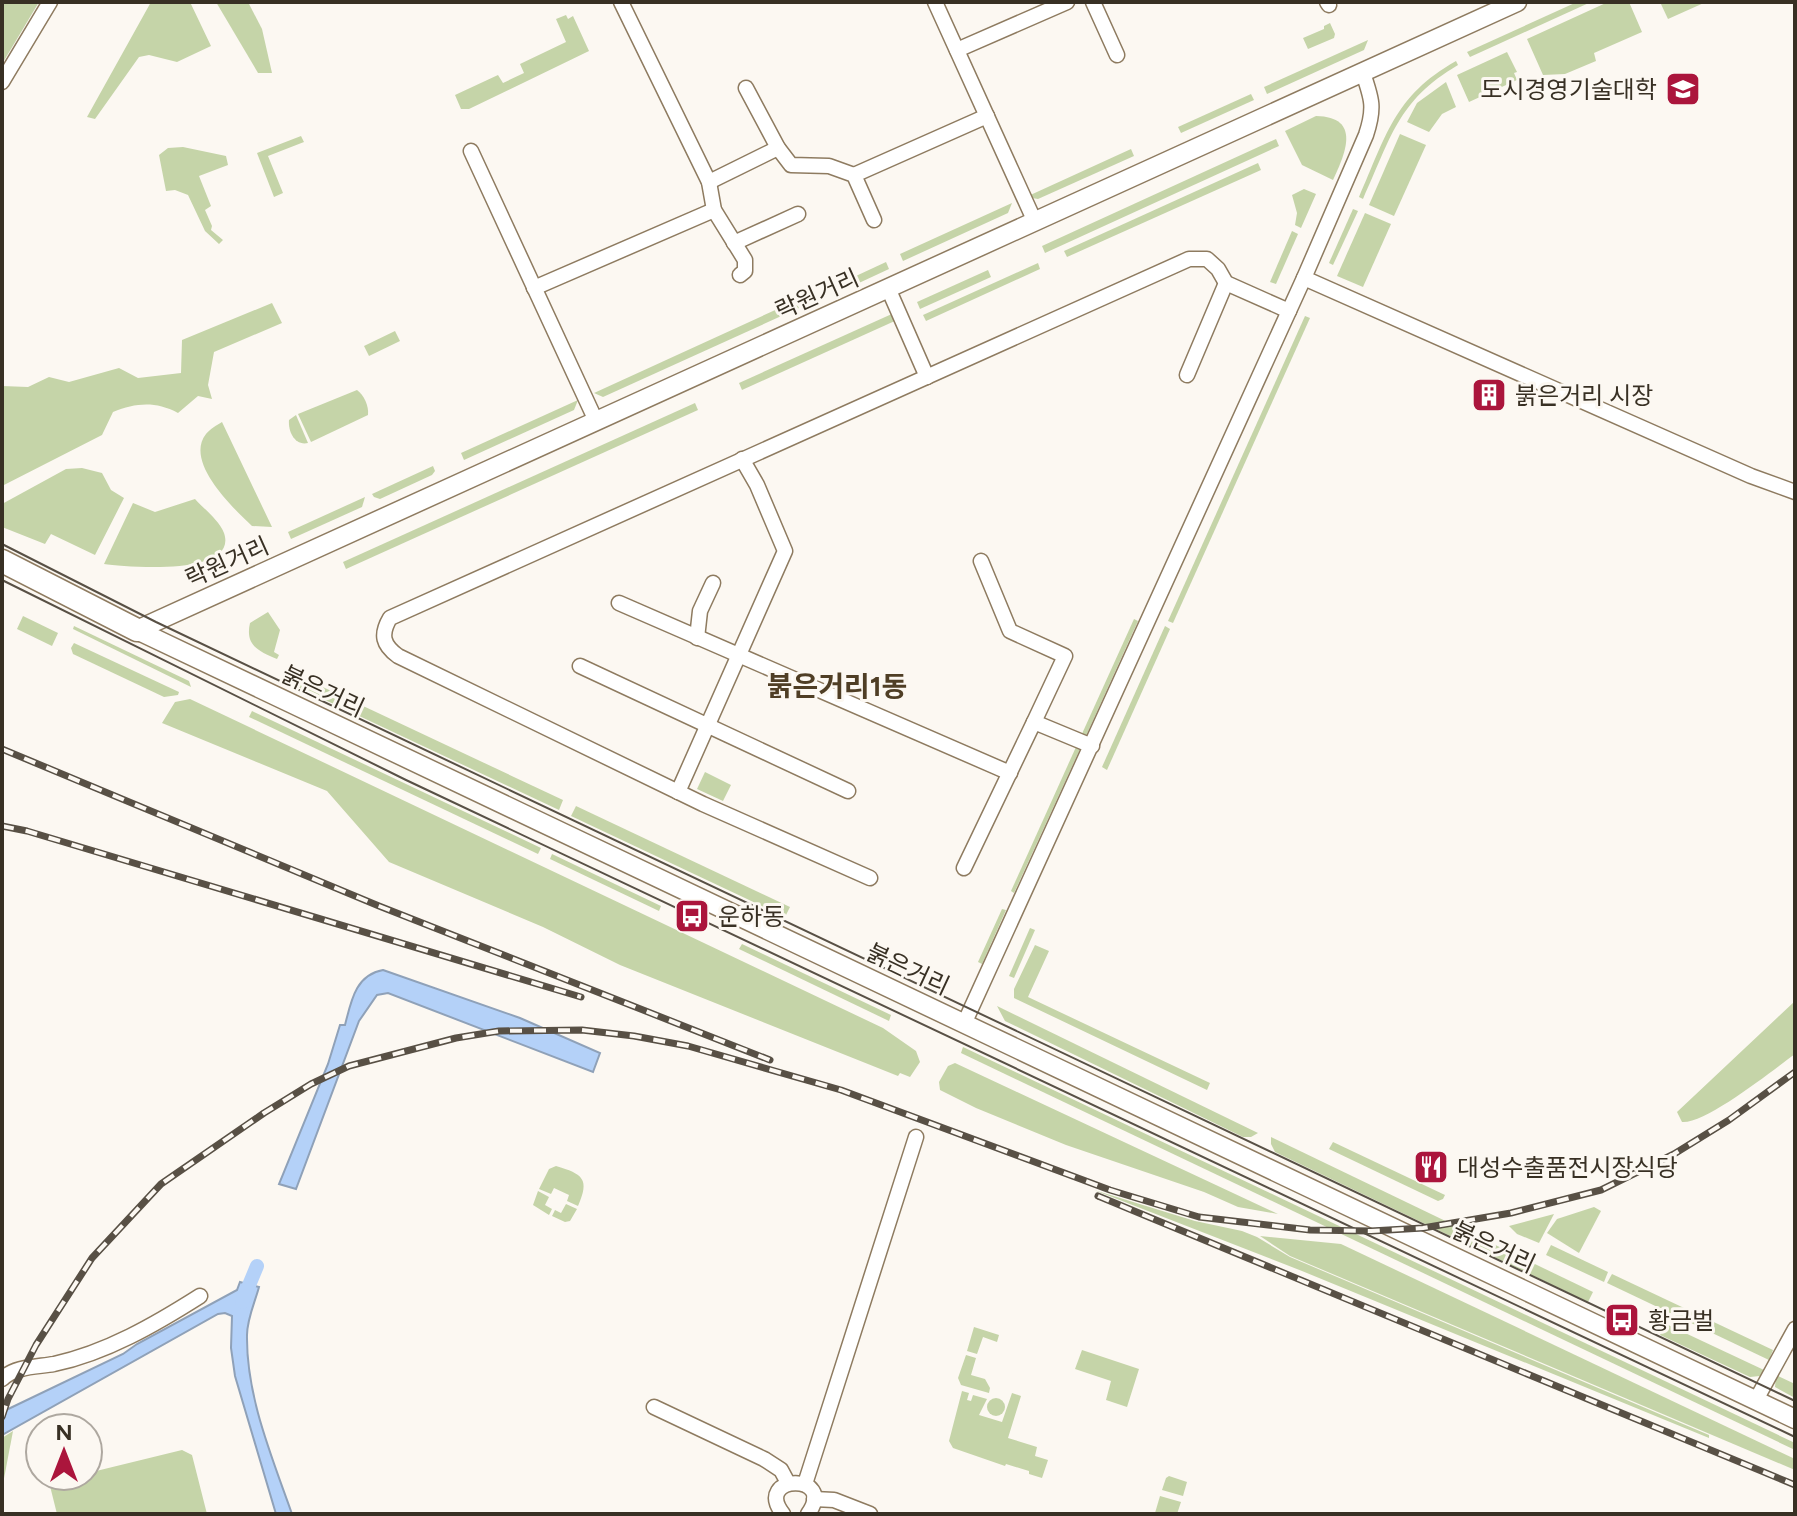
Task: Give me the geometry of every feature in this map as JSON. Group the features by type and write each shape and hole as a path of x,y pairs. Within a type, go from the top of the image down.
{"highway":[{"name":"붉은거리","path":"2,561 137,630"}],"main road":[{"name":"락원거리","path":"137,630 1510,4"},
{"name":"붉은거리","path":"137,630 1795,1419"}],"street":[{"path":"2,82 50,2"},
{"path":"621,2 709,182 714,210 745,260 745,271 740,275"},
{"path":"935,2 1035,222"},
{"path":"957,50 1067,2"},
{"path":"1093,2 1117,55"},
{"path":"964,1024 1304,278 1373,115 1363,73"},
{"path":"746,88 778,148 791,165 829,166 854,175 987,116"},
{"path":"709,182 778,148"},
{"path":"471,151 596,421"},
{"path":"854,175 874,220"},
{"path":"534,288 714,210"},
{"path":"734,243 798,214"},
{"path":"870,878 678,792 398,656 386,648 383,638 385,627 390,618 1189,259 1207,259 1218,269 1226,283 1289,311"},
{"path":"1304,278 1751,476 1795,492"},
{"path":"1187,375 1226,283"},
{"path":"888,288 927,377"},
{"path":"678,792 785,551 757,485 742,459"},
{"path":"964,868 1065,656 1010,631 981,561"},
{"path":"697,638 700,611 713,583"},
{"path":"619,603 1010,773"},
{"path":"580,666 848,791"},
{"path":"1034,722 1092,746"},
{"path":"814,1499 805,1484 916,1137"},
{"path":"2,1379 13,1371 76,1359 101,1350 200,1296"},
{"path":"1756,1400 1795,1329"},
{"path":"654,1407 764,1459 781,1470 788,1483"},
{"path":"788,1483 805,1484"},
{"path":"781,1514 777,1496 788,1483"},
{"path":"808,1514 814,1499"},
{"path":"814,1499 834,1500 870,1514"}],"green space":[{"path":"2,2 39,2 2,64"},
{"path":"151,2 190,2 211,46 177,62 149,55 139,57 95,119 87,117"},
{"path":"216,2 248,2 262,29 272,73 258,73"},
{"path":"1577,2 1591,2 1470,57 1467,52"},
{"path":"1608,2 1629,2 1642,32 1594,53 1596,61 1565,74 1543,75 1527,39"},
{"path":"1660,2 1706,2 1668,19"},
{"path":"566,15 568,19 573,16 589,51 469,109 461,109 455,95 498,75 503,83 524,73 520,64 566,42 556,19"},
{"path":"1330,23 1334,38 1308,49 1303,38"},
{"path":"1368,40 1364,50 1267,94 1264,87"},
{"path":"1507,52 1517,72 1514,73 1517,80 1469,102 1457,75"},
{"path":"1456,61 1458,65 1421,93 1409,107 1389,139 1363,199 1359,197 1385,136 1405,103 1435,74"},
{"path":"1446,82 1456,107 1442,114 1429,132 1407,122 1417,103"},
{"path":"1251,94 1254,100 1181,133 1178,127"},
{"path":"1316,116 1330,118 1345,130 1345,149 1333,180 1302,165 1285,131"},
{"path":"1400,134 1426,145 1394,216 1369,205"},
{"path":"301,136 304,142 268,156 283,193 274,197 257,153"},
{"path":"1276,139 1279,146 1045,253 1042,246"},
{"path":"183,147 226,156 228,165 199,176 211,206 205,210 211,230 223,240 219,244 205,231 188,195 175,190 166,191 159,155 168,148"},
{"path":"1131,149 1134,156 1038,199 1026,197"},
{"path":"1258,163 1261,170 1067,257 1064,251"},
{"path":"1304,189 1316,194 1301,228 1295,225 1297,213 1292,195"},
{"path":"1012,203 1008,213 903,261 900,254"},
{"path":"1353,209 1358,211 1333,265 1329,263"},
{"path":"1365,213 1391,224 1363,287 1337,276"},
{"path":"1292,231 1298,234 1276,284 1270,282"},
{"path":"886,262 889,269 846,289 843,282"},
{"path":"1038,263 1040,269 926,321 923,315"},
{"path":"988,270 991,277 920,309 917,302"},
{"path":"795,301 799,308 603,397 594,393"},
{"path":"272,303 282,323 214,352 208,385 212,399 198,396 178,413 146,405 113,412 102,435 2,486 2,386 28,387 49,377 69,382 119,368 138,378 181,373 182,340"},
{"path":"894,313 897,320 742,390 739,383"},
{"path":"1305,316 1310,318 1173,623 1168,621"},
{"path":"395,331 400,341 369,356 364,346"},
{"path":"357,390 366,401 368,415 311,442 298,414"},
{"path":"578,400 574,410 464,460 461,453"},
{"path":"695,403 698,410 346,569 343,562"},
{"path":"296,415 308,443 299,442 291,433 289,420"},
{"path":"222,422 272,527 252,526 223,496 206,471 201,458 201,445 206,434"},
{"path":"433,466 435,471 432,475 380,499 372,494"},
{"path":"82,468 102,473 111,490 124,498 95,555 51,534 45,544 2,527 2,504 66,469"},
{"path":"365,497 362,507 291,539 288,532"},
{"path":"195,499 224,533 224,547 215,557 178,566 104,564 133,503 155,512"},
{"path":"268,612 280,630 274,652 279,655 277,659 259,650 249,637 250,623"},
{"path":"23,616 58,633 52,646 17,629"},
{"path":"1134,619 1138,621 1085,738 1081,736"},
{"path":"74,626 189,681 191,687 73,629"},
{"path":"1165,626 1170,629 1107,770 1102,767"},
{"path":"74,643 179,692 178,695 164,697 73,654 71,648"},
{"path":"293,673 563,800 559,810 289,683"},
{"path":"190,699 883,1028 916,1051 920,1062 910,1077 900,1073 898,1076 620,965 543,927 389,862 327,791 162,723 175,702"},
{"path":"252,711 541,848 538,854 249,717"},
{"path":"1076,747 1080,749 1014,893 1011,891"},
{"path":"705,772 731,785 723,801 697,789"},
{"path":"576,806 790,907 785,917 571,816"},
{"path":"552,854 661,906 659,911 550,859"},
{"path":"1002,909 1006,910 982,964 978,962"},
{"path":"1030,928 1035,930 1014,978 1009,976"},
{"path":"742,944 891,1015 889,1021 739,949"},
{"path":"1035,945 1049,951 1028,997 1210,1083 1207,1090 1014,998 1014,989"},
{"path":"1795,1001 1795,1054 1722,1106 1682,1122 1677,1112"},
{"path":"997,1006 1258,1133 1243,1137 1005,1021"},
{"path":"963,1047 1795,1443 1795,1450 961,1053"},
{"path":"955,1063 1278,1214 1238,1207 1204,1192 1066,1145 976,1108 940,1090 939,1082 948,1066"},
{"path":"1271,1137 1593,1292 1588,1302 1275,1152"},
{"path":"1333,1142 1445,1195 1438,1201 1329,1149"},
{"path":"556,1166 582,1179 583,1189 578,1206 567,1201 569,1195 554,1188 551,1194 539,1189 549,1169"},
{"path":"1094,1190 1257,1237 1290,1257 1709,1435 1709,1438 1302,1271"},
{"path":"538,1191 549,1197 545,1205 552,1209 549,1215 533,1205"},
{"path":"566,1204 577,1209 570,1221 552,1216 555,1210 561,1213"},
{"path":"1594,1207 1601,1211 1579,1253 1547,1233 1557,1219"},
{"path":"1554,1214 1539,1243 1517,1234 1509,1226"},
{"path":"1260,1236 1341,1244 1795,1459 1795,1470 1290,1256"},
{"path":"1551,1245 1608,1272 1604,1282 1546,1255"},
{"path":"1612,1274 1773,1350 1769,1360 1607,1283"},
{"path":"1666,1324 1764,1370 1760,1376 1750,1377 1660,1335"},
{"path":"974,1327 999,1335 997,1342 983,1337 977,1354 967,1351"},
{"path":"1082,1350 1139,1369 1127,1407 1106,1400 1111,1381 1075,1369"},
{"path":"966,1355 976,1358 971,1375 985,1379 989,1393 961,1385 958,1378"},
{"path":"1776,1375 1795,1384 1795,1398 1775,1387"},
{"path":"962,1391 969,1393 967,1400 971,1401 973,1395 987,1399 979,1415 1002,1422 1012,1393 1021,1396 1008,1438 1037,1447 1035,1456 1048,1460 1042,1478 1029,1474 1029,1471 953,1448 949,1441"},
{"path":"996,1398 1005,1407 996,1416 987,1407"},
{"path":"13,1431 2,1489 2,1438"},
{"path":"182,1450 192,1455 207,1514 57,1514 52,1492 104,1492 104,1469"},
{"path":"1169,1476 1187,1482 1183,1496 1162,1490"},
{"path":"1160,1496 1181,1502 1177,1514 1155,1513"}],"water":[{"path":"383,970 520,1018 600,1053 593,1072 388,993 377,995 359,1021 296,1189 279,1184 356,991 366,977"},
{"path":"240,1282 259,1287 247,1329 251,1381 262,1426 292,1514 276,1514 235,1376 231,1348 232,1316 225,1313 218,1314 43,1412 24,1412 24,1423 2,1435 2,1412 123,1354 237,1290"}],"waterway":[{"path":"242,1302 257,1266"}],"tram line":[{"path":"2,544 156,622 1795,1401"},
{"path":"2,580 406,780 1795,1437"}],"railway":[{"path":"2,749 379,906 770,1060"},
{"path":"2,826 581,997"},
{"path":"2,1417 36,1345 92,1258 161,1184 311,1084 349,1066 456,1038 499,1031 582,1030 688,1046 841,1090 1110,1190 1199,1217 1310,1230 1423,1228 1511,1213 1601,1190 1674,1154 1729,1120 1795,1072"},
{"path":"1098,1196 1795,1485"}],"place":[{"name":"도시경영기술대학","path":"1683,89"},
{"name":"붉은거리 시장","path":"1489,395"},
{"name":"운하동","path":"692,916"},
{"name":"대성수출품전시장식당","path":"1431,1167"},
{"name":"황금벌","path":"1622,1320"}],"district":[{"name":"붉은거리1동","path":"837,686"}]}
